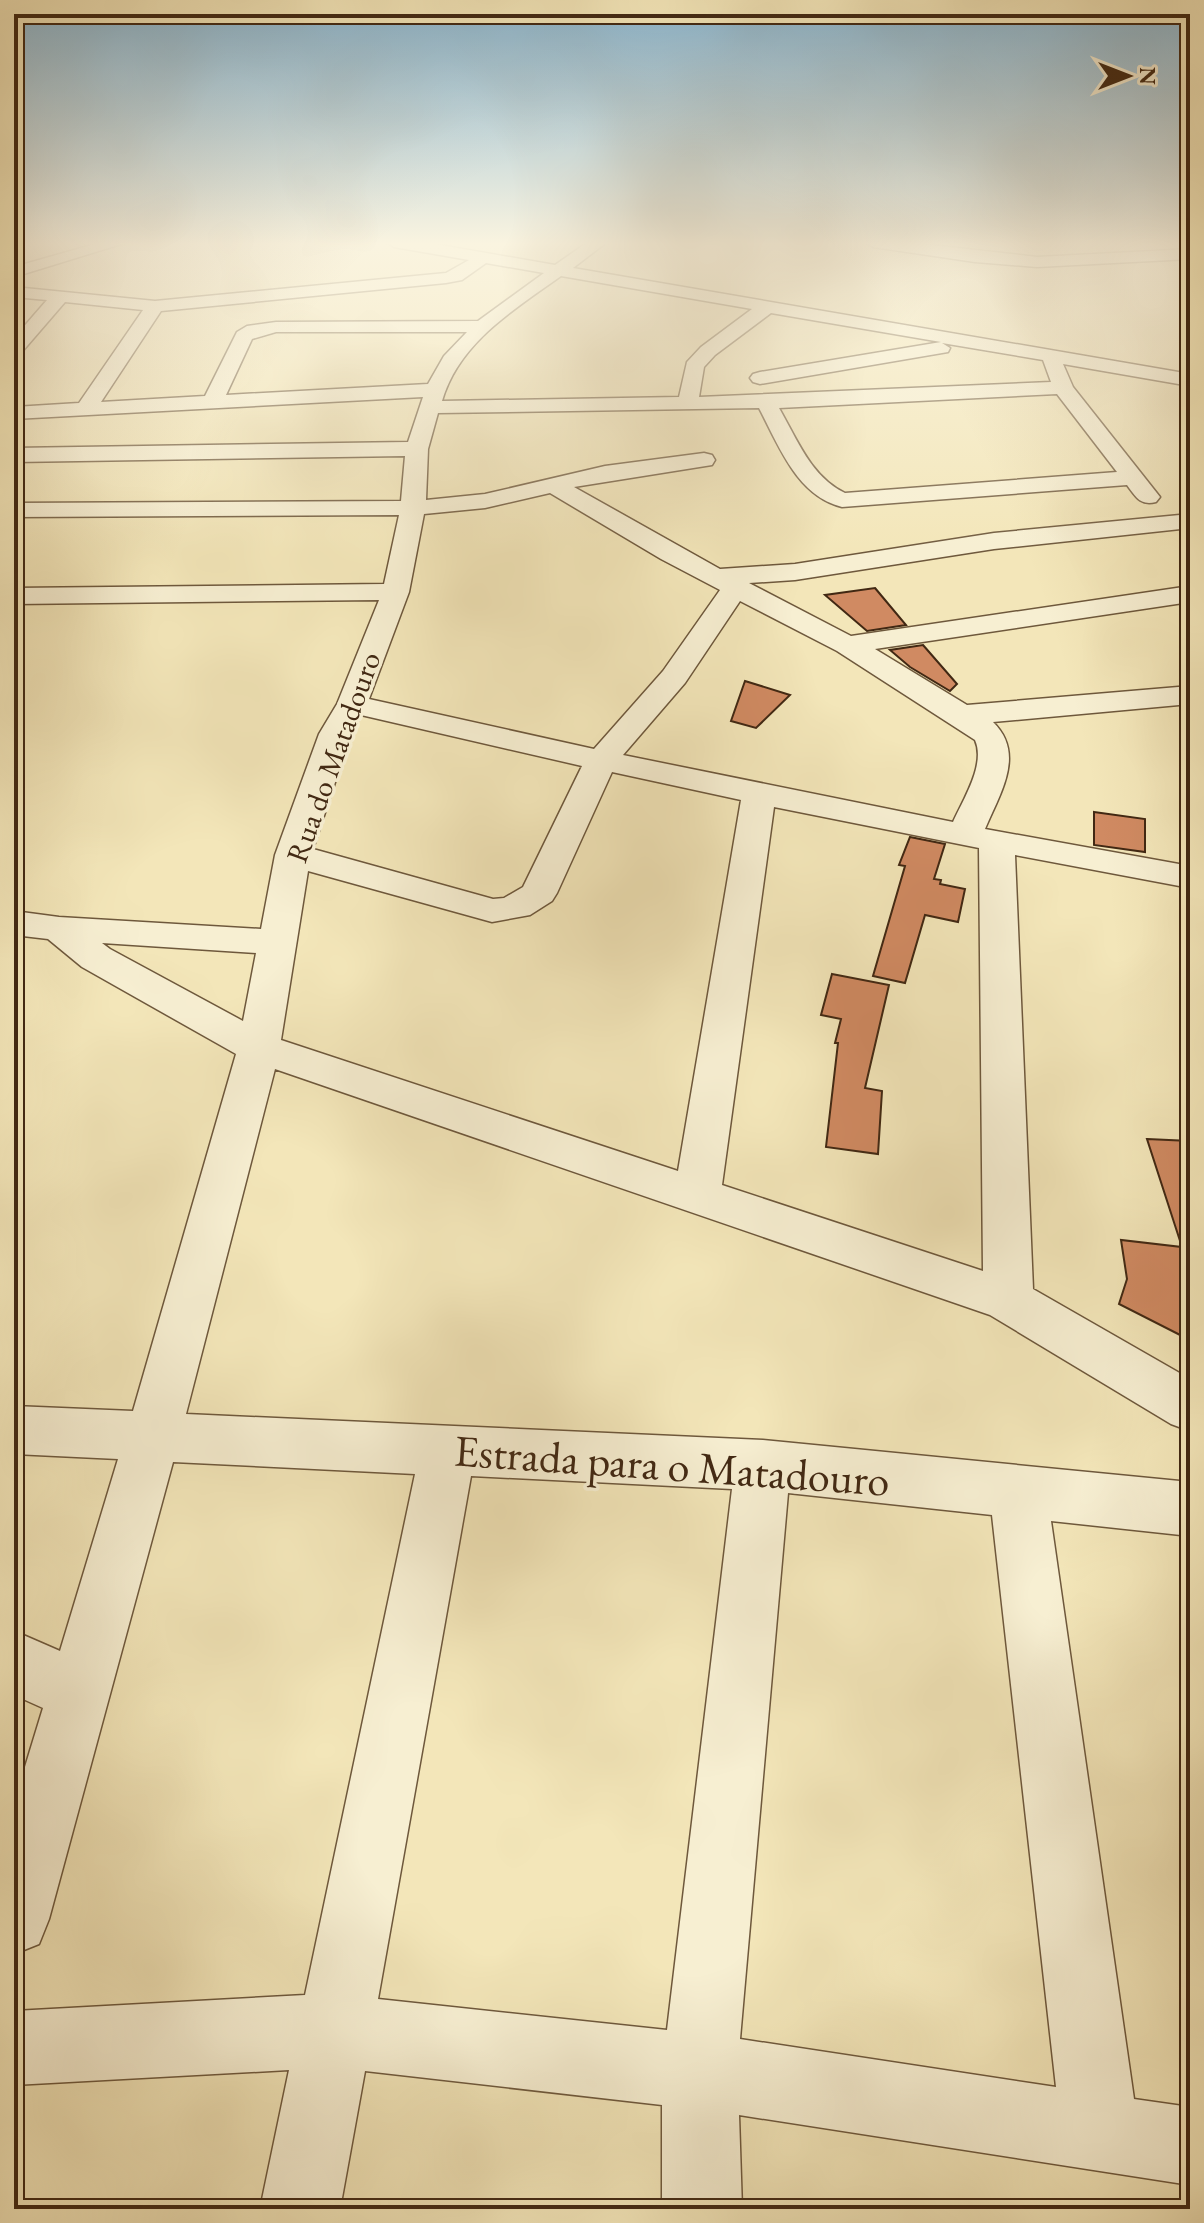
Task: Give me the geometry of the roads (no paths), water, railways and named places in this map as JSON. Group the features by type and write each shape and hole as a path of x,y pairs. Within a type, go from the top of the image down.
{"street":[{"path":"85,410 128,346"},
{"path":"213,402 239,346"},
{"name":"Rua do Matadouro","path":"14,1919 153,1435 259,1048 293,855 335,734 352,704 396,592 413,508 435,469 433,398 451,360 464,346"},
{"path":"688,403 694,366 715,346"},
{"path":"743,379 955,346"},
{"path":"988,346 1190,380"},
{"path":"1051,357 1063,388 1133,478 1180,523 1190,548"},
{"path":"690,380 719,381"},
{"path":"14,413 213,402 433,398 766,402 1063,388"},
{"path":"766,402 807,473 829,496 842,500 1133,478"},
{"path":"14,455 435,469 519,495"},
{"path":"19,510 55,455"},
{"path":"19,510 413,508 519,495 605,473 704,460"},
{"path":"557,487 670,554 728,581 847,645 963,715 990,737 994,748 981,839 1008,1300"},
{"path":"728,581 994,541 1180,523"},
{"path":"293,855 492,911 512,910 539,893 600,762 674,677 728,581"},
{"path":"14,596 396,592"},
{"path":"847,645 1190,594"},
{"path":"963,715 1190,695"},
{"path":"352,704 600,762 981,839 1190,877"},
{"path":"697,1195 759,793"},
{"path":"30,930 96,958 259,1048 1008,1300 1190,1407"},
{"path":"30,930 278,942"},
{"name":"Estrada para o Matadouro","path":"14,1430 763,1465 1190,1509"},
{"path":"300,2209 448,1450"},
{"path":"702,2209 700,2071 763,1465"},
{"path":"1018,1491 1100,2133"},
{"path":"14,1662 79,1693"},
{"path":"14,2048 334,2031 700,2071 1190,2146"}]}
